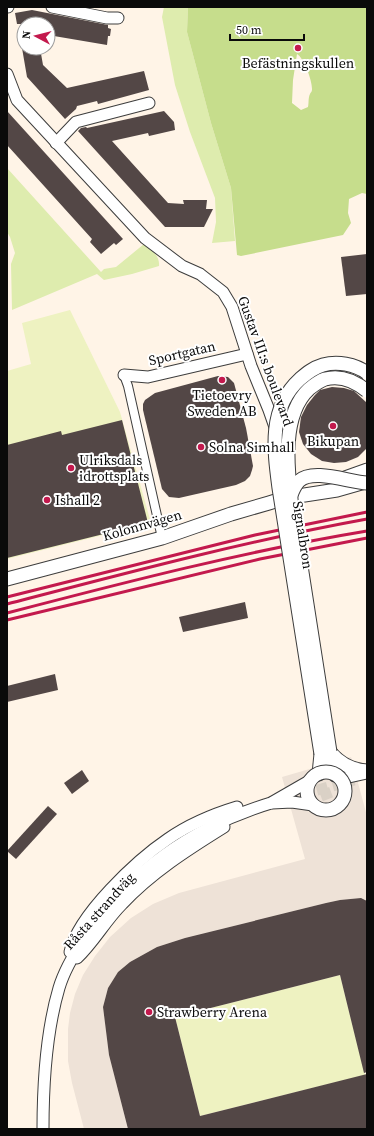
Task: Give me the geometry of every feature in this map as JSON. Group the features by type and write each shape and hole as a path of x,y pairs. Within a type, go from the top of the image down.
{"street":[{"path":"52,7 107,18 118,18"},
{"name":"Gustav III:s boulevard","path":"7,74 17,100 145,238 182,266 200,274 223,292 232,307 247,354 276,431 288,496"},
{"path":"56,143 76,122 149,103"},
{"name":"Sportgatan","path":"124,375 148,377 247,354"},
{"name":"Signalbron","path":"315,777 321,754 279,488 276,463 276,429 282,401 292,386 312,370 325,364 340,364 356,367 367,373"},
{"path":"124,375 128,386 162,538"},
{"name":"Signalbron","path":"338,777 331,763 288,496 288,443 291,420 295,408 302,396 320,381 331,378 345,379 356,383 367,391"},
{"name":"Kolonnvägen","path":"7,579 162,538 288,496 310,486 346,478 367,470"},
{"path":"288,496 298,482 305,477 314,475 365,482"},
{"name":"Kolonnvägen","path":"288,496 337,490 365,482"},
{"path":"330,752 336,760 343,765 366,774"},
{"path":"338,777 344,785 345,791 341,803 331,810 319,809 313,805 309,800 307,793 308,786 315,777 330,773 338,777 349,778 366,774"},
{"name":"Råsta strandväg","path":"66,969 92,926 125,888 145,869 183,842 229,818 271,803 315,777"},
{"name":"Råsta strandväg","path":"43,1129 44,1074 48,1040 59,987 66,969 72,945 81,927 96,906 112,887 129,871 163,843 186,828 230,809 285,799 228,825 167,864 143,883 121,905 86,950 66,969"},
{"name":"Råsta strandväg","path":"271,803 292,802 313,805"}],"green space":[{"path":"164,7 188,7 187,32 211,123 231,188 235,241 212,243 216,222 215,198 190,132 175,85 162,17"},
{"path":"188,7 367,7 367,194 362,193 349,199 348,213 351,223 343,235 241,256 237,255 231,188 211,123 187,32","holes":["297,54 300,56 311,80 312,89 308,107 301,110 292,103 293,80"]},
{"path":"7,168 101,272 104,269 116,267 144,244 157,256 159,266 104,280 97,274 12,310 11,264 15,253 7,232"},
{"name":"Ulriksdals idrottsplats","path":"70,310 120,412 151,523 7,559 7,371 31,364 22,323"},
{"path":"340,975 365,1075 200,1116 175,1017"}],"shaded area":[{"path":"351,757 367,816 367,901 361,898 340,900 185,938 157,947 130,962 118,972 108,988 103,1007 109,1055 128,1129 84,1129 68,1061 68,1029 75,994 83,975 95,956 110,937 131,918 153,904 179,893 305,859 282,777"}],"building":[{"path":"32,10 108,25 108,28 111,29 110,36 108,36 107,45 56,36 56,16 16,16 16,18 15,13"},
{"path":"23,56 41,56 43,65 67,88 144,71 149,90 98,104 97,101 77,106 76,109 65,119 27,77"},
{"path":"7,111 123,239 116,245 114,243 101,254 90,242 92,239 7,145"},
{"path":"164,111 174,122 175,130 149,136 148,133 112,141 168,203 184,204 183,200 207,200 206,209 213,209 204,227 165,227 78,131 81,128 87,128"},
{"path":"367,254 367,294 346,296 341,257"},
{"name":"Solna Simhall","path":"218,376 228,377 234,383 246,428 253,466 250,476 245,481 236,485 179,498 169,497 162,489 143,410 143,404 145,400 155,393"},
{"name":"Bikupan","path":"332,387 354,391 367,403 367,448 358,457 346,462 334,463 322,461 311,454 303,444 299,432 301,417 307,405 320,390"},
{"path":"122,420 148,523 7,558 7,445 61,431 62,435"},
{"path":"245,602 248,618 183,632 179,617"},
{"path":"55,674 58,690 7,702 7,686"},
{"path":"82,770 89,781 72,794 64,783"},
{"path":"48,806 57,814 16,859 7,851"},
{"name":"Strawberry Arena","path":"361,898 367,901 367,1072 364,1073 340,975 175,1017 200,1116 367,1074 367,1129 128,1129 109,1055 103,1007 108,988 118,972 130,962 157,947 185,938 326,903"}],"tunnel":[{"path":"285,799 354,780"},
{"path":"324,789 335,818"}],"railway":[{"path":"7,597 255,535 367,512"},
{"path":"7,604 231,547 367,519"},
{"path":"7,613 231,558 367,531"},
{"path":"7,620 260,559 367,538"}],"place":[{"name":"Befästningskullen","path":"298,48"},
{"name":"Tietoevry Sweden AB","path":"222,380"},
{"name":"Bikupan","path":"333,426"},
{"name":"Solna Simhall","path":"201,447"},
{"name":"Ulriksdals idrottsplats","path":"71,468"},
{"name":"Ishall 2","path":"47,500"},
{"name":"Strawberry Arena","path":"149,1012"}]}
